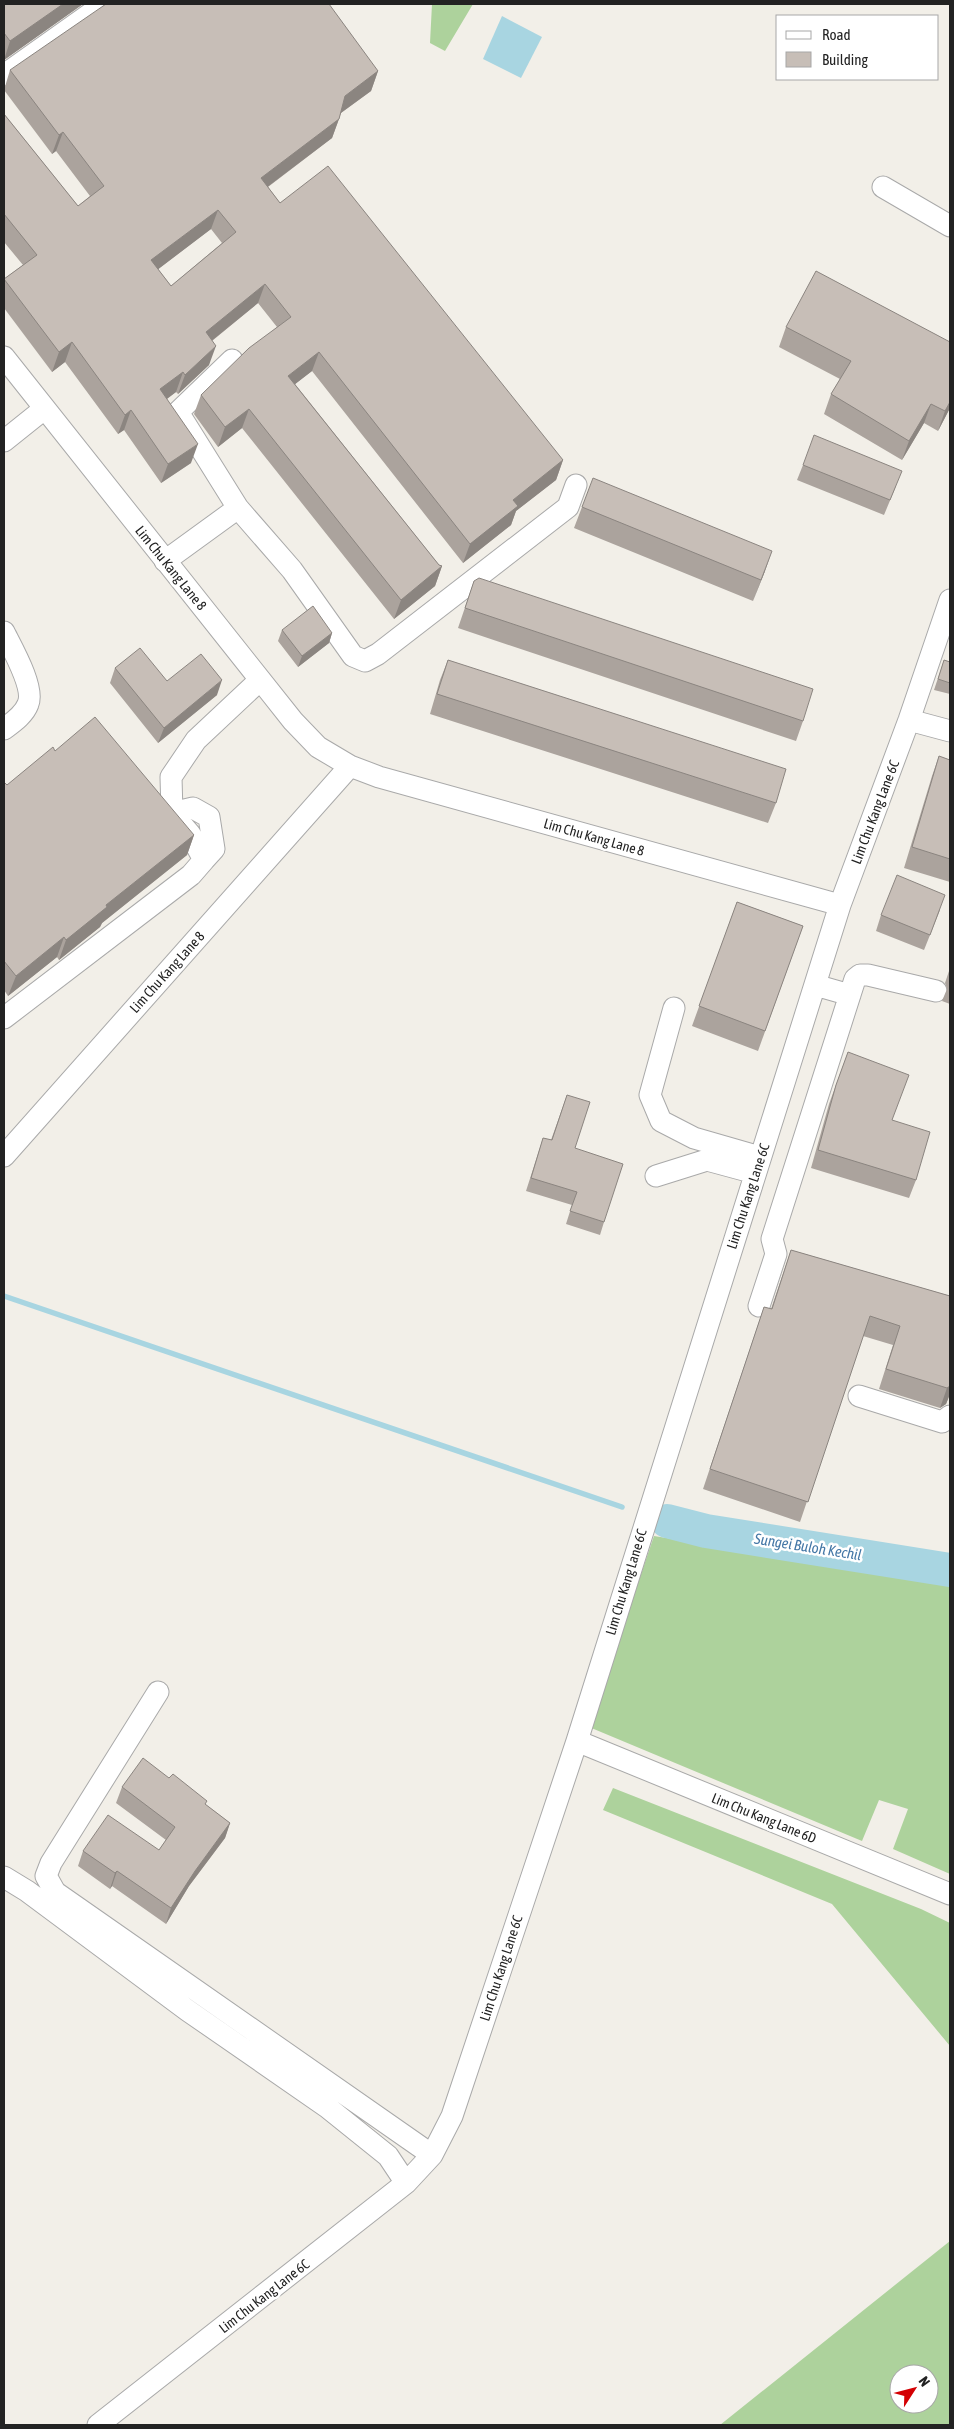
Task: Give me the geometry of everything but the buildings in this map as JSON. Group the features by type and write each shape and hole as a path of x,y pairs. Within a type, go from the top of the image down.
{"street":[{"path":"4,75 104,4"},
{"path":"883,187 950,226"},
{"name":"Lim Chu Kang Lane 8","path":"4,357 260,680 318,747 350,766 378,777 840,905"},
{"path":"232,360 178,412 238,508 292,570 353,656 364,661 378,654 568,507 576,485"},
{"path":"4,440 44,409"},
{"path":"165,561 238,508"},
{"name":"Lim Chu Kang Lane 6C","path":"98,2425 406,2183 432,2155 452,2116 577,1741 840,905 909,720 950,600"},
{"path":"4,632 29,686 29,704 17,719 4,729"},
{"path":"4,1018 191,875 214,849 209,817 193,808 172,813 171,776 196,740 260,680"},
{"path":"909,720 950,730"},
{"name":"Lim Chu Kang Lane 8","path":"4,1156 350,766"},
{"path":"759,1306 785,1257 772,1239 855,980 860,975 936,991"},
{"path":"815,985 850,995"},
{"path":"674,1008 650,1095 661,1121 694,1138 757,1165"},
{"path":"656,1176 707,1160 757,1165"},
{"path":"859,1396 942,1422 950,1416"},
{"path":"158,1692 51,1863 46,1876 55,1892 432,2155"},
{"name":"Lim Chu Kang Lane 6D","path":"577,1741 950,1894"},
{"path":"4,1877 27,1891 187,2010 327,2107 388,2156 406,2183"}],"green space":[{"path":"432,4 473,4 445,51 430,43"},
{"path":"654,1536 950,1583 950,1874 893,1849 908,1809 879,1800 862,1841 589,1727"},
{"path":"613,1788 921,1909 950,1923 950,2046 832,1904 603,1810"},
{"path":"950,2241 950,2425 720,2425"}],"water":[{"path":"502,16 542,37 521,78 483,59"}],"waterway":[{"path":"4,1296 622,1507"},
{"name":"Sungei Buloh Kechil","path":"667,1521 706,1531 950,1570"}]}
